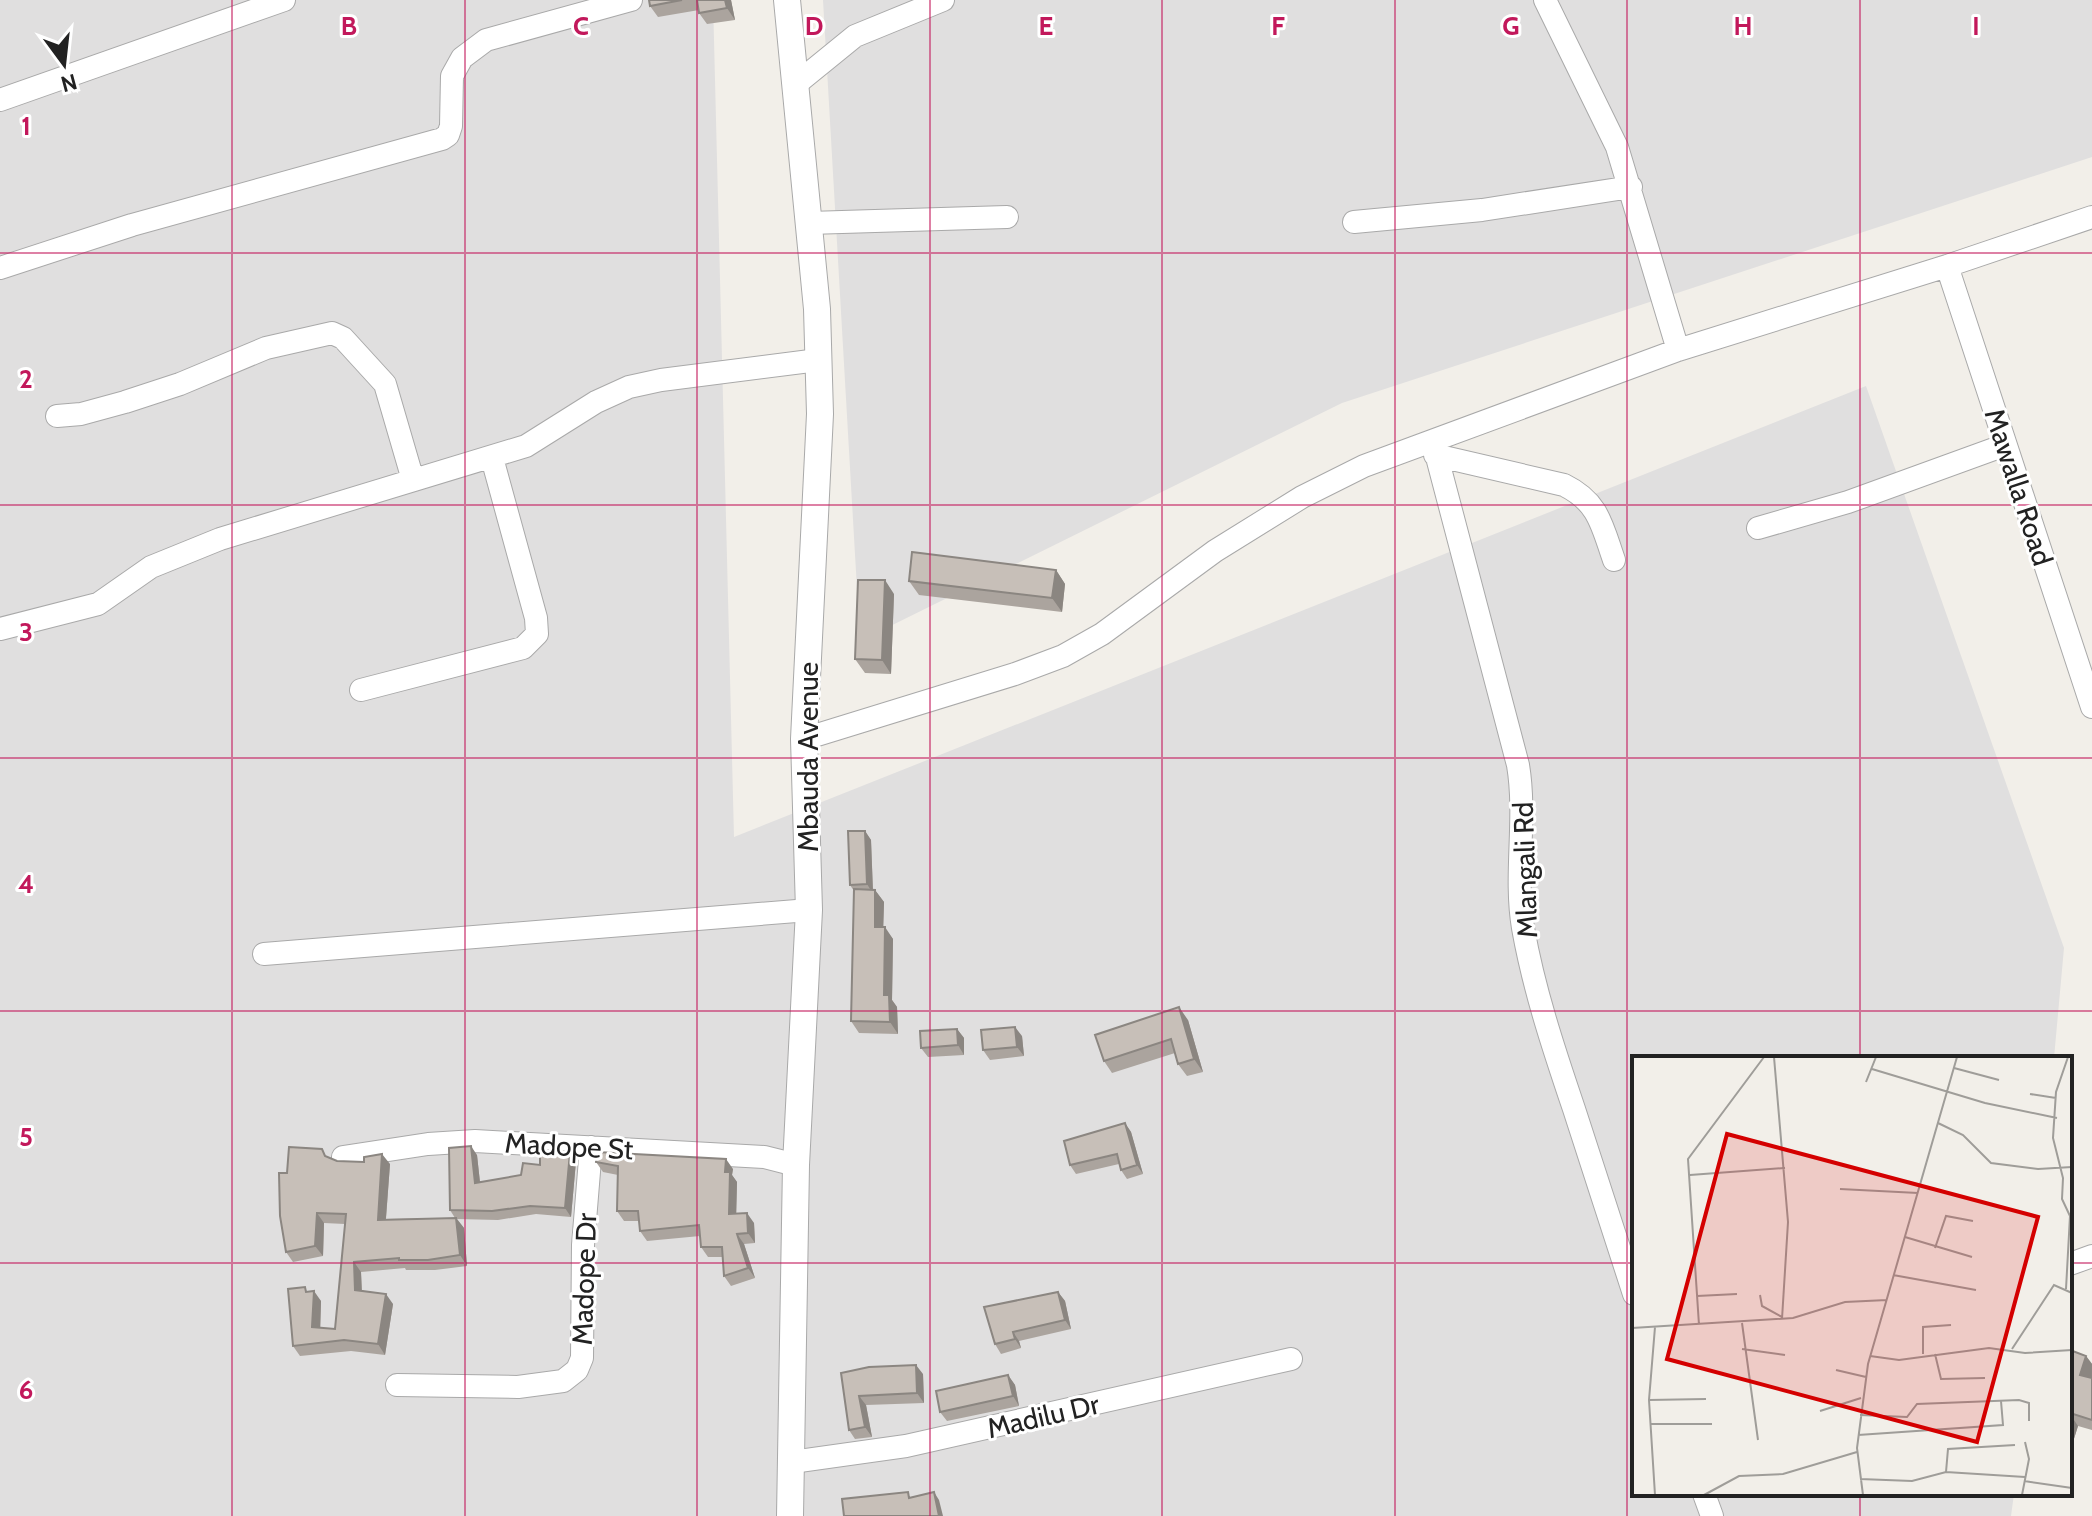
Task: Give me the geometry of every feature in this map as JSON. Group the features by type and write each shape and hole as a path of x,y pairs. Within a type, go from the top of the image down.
{"street":[{"path":"0,100 284,0"},
{"path":"0,268 132,225 442,139 448,135 451,126 452,76 462,58 486,40 631,0"},
{"name":"Mbauda Avenue","path":"787,0 817,309 820,414 804,739 809,910 796,1165 790,1516"},
{"path":"796,84 855,36 943,0"},
{"path":"1545,0 1617,147 1678,350"},
{"path":"1354,222 1495,209 1631,187"},
{"path":"809,223 1007,217"},
{"path":"804,739 1015,674 1063,656 1102,634 1215,551 1302,497 1364,466 1434,448 1678,350 2092,217"},
{"name":"Mawalla Road","path":"1947,266 2092,707"},
{"path":"57,416 81,414 125,402 180,384 266,348 332,333 343,338 385,384 413,480"},
{"path":"0,629 86,609 109,598 133,577 151,567 270,522 526,446 596,402 629,387 661,380 818,360"},
{"path":"1758,528 1848,502 2005,445"},
{"path":"1434,448 1578,492 1595,509 1614,560"},
{"name":"Mlangali Rd","path":"1434,448 1518,765 1523,816 1522,923 1531,969 1632,1288"},
{"path":"361,690 523,648 537,634 536,618 492,458"},
{"path":"264,954 809,910"},
{"name":"Madope St","path":"343,1157 452,1142 764,1157 796,1165"},
{"name":"Madope Dr","path":"397,1385 518,1387 563,1381 577,1370 582,1358 583,1245 591,1147"},
{"path":"2072,1263 2092,1256"},
{"name":"Madilu Dr","path":"792,1462 906,1446 1291,1359"},
{"path":"1705,1496 1712,1516"}],"shaded area":[{"path":"0,0 713,0 734,837 1866,386 2064,948 2054,1056 1632,1056 1632,1496 2014,1496 2011,1516 0,1516"},
{"path":"823,0 2092,0 2092,157 1342,403 860,641"}],"building":[{"path":"649,0 682,0 650,6"},
{"path":"697,0 725,0 727,8 699,13"},
{"path":"912,552 1056,570 1052,598 909,581"},
{"path":"858,580 885,580 882,660 855,659"},
{"path":"848,831 865,831 867,884 850,885"},
{"path":"854,889 875,890 875,927 885,927 884,995 889,995 890,1022 851,1021"},
{"path":"1179,1007 1194,1059 1178,1064 1171,1039 1104,1061 1095,1035"},
{"path":"1015,1027 1017,1047 983,1050 981,1030"},
{"path":"957,1029 958,1045 921,1048 920,1031"},
{"path":"1125,1123 1137,1165 1121,1170 1117,1154 1070,1165 1064,1141"},
{"path":"471,1146 475,1183 521,1175 523,1163 540,1165 540,1150 570,1152 565,1208 530,1206 492,1211 450,1210 449,1148"},
{"path":"289,1147 322,1149 325,1156 337,1161 364,1162 364,1157 382,1154 378,1220 456,1218 460,1255 428,1260 399,1258 354,1262 355,1290 386,1294 378,1344 344,1340 293,1346 288,1289 305,1287 306,1292 314,1291 312,1327 335,1329 346,1214 317,1213 315,1246 286,1252 280,1216 279,1173 287,1173"},
{"path":"597,1152 726,1159 725,1172 730,1172 729,1214 747,1213 748,1233 737,1234 748,1268 724,1276 722,1247 701,1247 699,1225 640,1231 638,1211 617,1211 618,1166 596,1162"},
{"path":"1058,1292 1065,1320 1013,1332 1015,1339 995,1344 984,1307"},
{"path":"2072,1351 2086,1356 2080,1375 2092,1378 2092,1420 2072,1414"},
{"path":"916,1365 917,1393 859,1396 865,1427 849,1430 841,1373 869,1367"},
{"path":"1008,1375 1013,1396 940,1412 936,1391"},
{"path":"908,1492 909,1498 934,1492 939,1516 844,1516 842,1499"}]}
